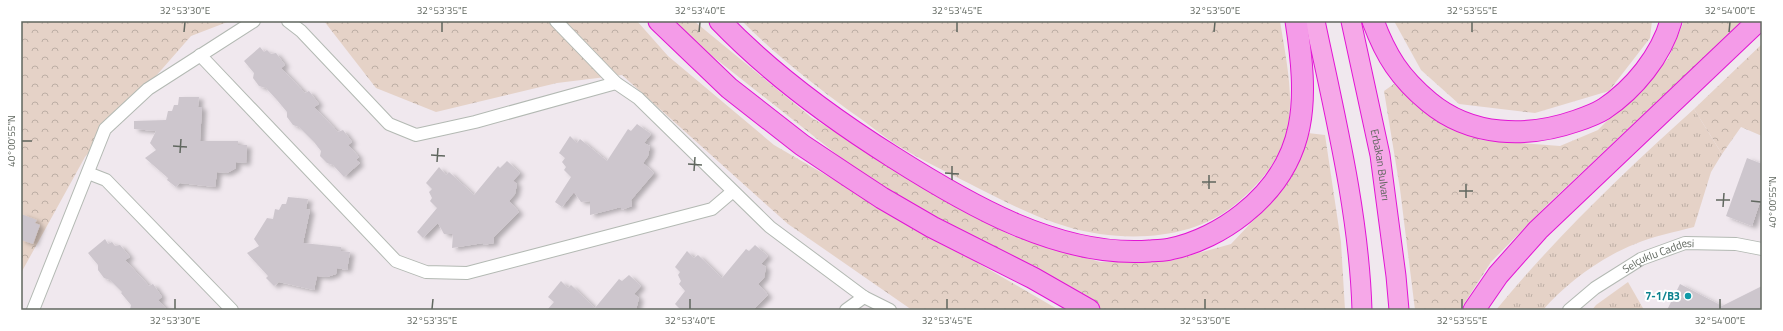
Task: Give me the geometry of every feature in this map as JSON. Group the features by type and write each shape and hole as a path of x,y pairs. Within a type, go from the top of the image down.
{"highway":[{"path":"659,21 729,88 802,145 882,198 932,226 1033,278 1089,310"},
{"path":"720,21 764,64 848,128 919,174 975,206 1045,235 1090,246 1134,252 1170,249 1202,238 1222,229 1254,206 1279,177 1295,147 1300,128 1302,109 1302,69 1296,21"},
{"path":"1315,21 1347,179 1358,256 1362,310"},
{"name":"Erbakan Bulvarı","path":"1351,21 1380,155 1399,310"},
{"path":"1373,21 1390,60 1402,76 1430,103 1463,121 1482,127 1515,133 1546,130 1565,125 1603,110 1629,89 1642,75 1663,40 1671,21"},
{"path":"1474,310 1498,275 1538,230 1758,21"}],"street":[{"path":"34,310 106,129 148,89 254,21"},
{"path":"288,21 301,31 389,124 416,136 475,122 616,83"},
{"path":"556,21 616,83 638,98 732,192 770,227 864,297 890,310"},
{"path":"200,55 396,261 426,272 467,273 628,231 712,209 732,192"},
{"path":"88,173 106,180 232,310"},
{"name":"Selçuklu Caddesi","path":"1569,310 1595,288 1641,259 1685,243 1736,244 1762,249"},
{"path":"846,310 864,297"}],"green space":[{"path":"21,21 230,21 191,36 85,157 21,273"},
{"path":"324,21 637,21 668,56 774,145 1059,310 912,310 788,224 622,75 557,83 436,112 376,88"},
{"path":"668,21 694,21 812,118 1010,235 1100,262 1170,261 1231,244 1280,192 1308,133 1325,135 1341,242 1345,310 1096,310 1011,259 864,176"},
{"path":"742,21 1280,21 1288,75 1290,98 1289,120 1284,141 1274,161 1259,182 1237,203 1219,216 1200,225 1178,232 1156,235 1111,235 1089,232 1044,219 1021,209 915,156 895,144 809,80 768,46"},
{"path":"1394,21 1652,21 1650,38 1609,91 1535,113 1459,104 1421,70"},
{"path":"1684,21 1743,21 1548,204 1491,262 1460,310 1415,310 1400,189 1384,91 1394,84 1428,113 1481,140 1560,146 1598,130 1668,59"},
{"path":"1762,44 1762,136 1741,127 1722,154 1694,109"},
{"path":"1694,109 1722,154 1711,172 1694,227 1642,241 1597,263 1562,290 1543,310 1496,310 1542,257 1591,206"},
{"path":"1628,282 1644,310 1592,310 1596,305"}],"building":[{"path":"260,47 264,52 267,50 271,54 276,53 285,65 281,68 305,93 309,91 319,104 314,107 338,132 343,130 352,142 348,145 359,157 356,160 360,163 344,177 333,165 327,163 320,156 321,151 314,142 299,127 293,125 287,117 287,112 277,100 266,88 259,86 253,78 254,73 244,61"},
{"path":"179,97 199,97 198,107 202,107 200,141 238,141 238,145 247,145 246,163 236,162 236,168 227,173 217,172 215,187 180,183 176,187 145,158 156,150 150,143 156,131 134,129 134,121 166,120 168,111 172,111 174,105 178,105"},
{"path":"637,124 651,134 644,143 650,146 648,156 643,163 654,173 631,200 632,206 621,210 621,207 590,215 590,201 581,202 574,192 562,207 555,202 571,177 564,170 566,167 562,162 565,158 559,153 570,136 577,143 580,139 607,161 628,129 631,131"},
{"path":"1747,158 1762,164 1762,196 1752,226 1726,216"},
{"path":"507,161 520,173 513,181 517,184 515,194 509,201 519,212 494,237 494,243 483,245 483,243 452,248 453,234 444,234 438,223 423,238 417,232 437,208 430,201 432,198 429,192 432,189 426,183 439,167 446,175 449,172 474,195 498,166 500,168"},
{"path":"288,197 308,199 306,209 310,210 303,243 341,247 341,251 350,252 347,270 337,268 336,274 327,277 317,276 314,290 279,282 274,286 266,278 268,276 247,253 259,246 254,239 267,218 273,219 275,209 279,210 282,204 286,204"},
{"path":"21,214 37,220 35,223 40,225 33,244 21,240"},
{"path":"105,239 108,244 112,242 115,246 120,245 130,257 125,260 149,286 153,284 162,297 158,300 167,310 130,310 131,305 121,293 122,292 110,280 104,278 98,270 98,265 88,253"},
{"path":"755,245 768,256 761,264 766,267 764,278 758,284 768,295 753,310 681,310 675,304 685,291 679,284 681,281 678,275 680,272 675,267 687,251 694,258 698,255 722,278 746,249 749,251"},
{"path":"629,275 641,286 634,294 639,298 636,310 547,310 554,302 548,297 561,281 568,288 571,285 595,308 619,279 622,281"},
{"name":"7-1/B3","path":"1680,284 1722,306 1762,286 1762,310 1667,310"}],"place":[{"name":"7-1/B3","path":"1688,296"}]}
